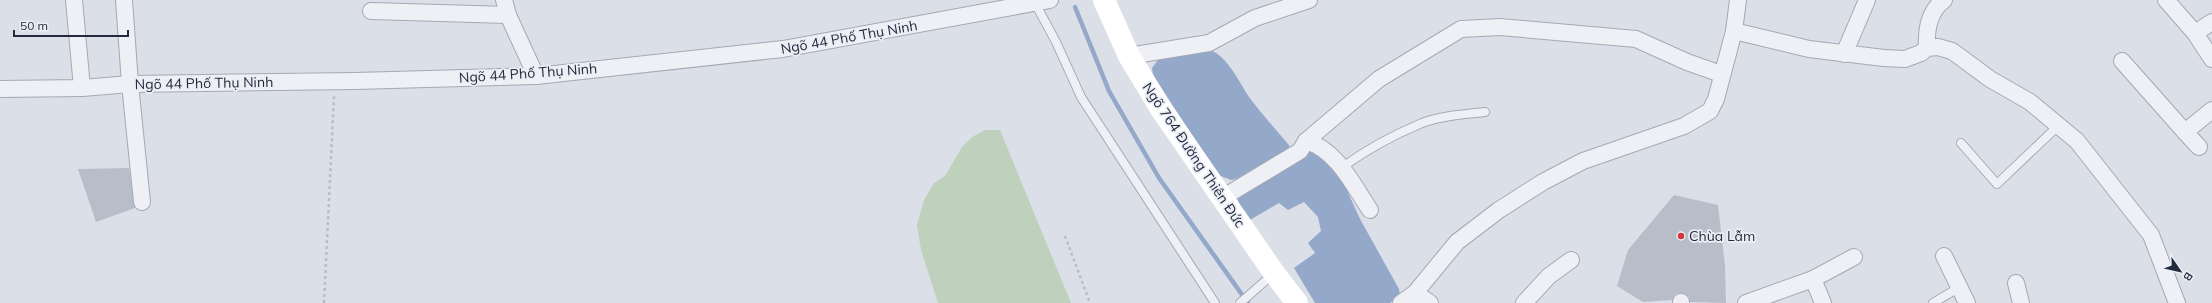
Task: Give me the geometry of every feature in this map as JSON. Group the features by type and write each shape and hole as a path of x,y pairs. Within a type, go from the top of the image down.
{"street":[{"path":"74,0 82,88"},
{"path":"124,0 130,84 142,202"},
{"name":"Ngõ 764 Đường Thiên Đức","path":"1104,0 1129,56 1161,108 1274,273 1297,303"},
{"path":"1129,56 1209,43 1255,18 1310,0"},
{"path":"1401,303 1415,293 1457,242 1499,210 1543,182 1583,160 1684,126 1710,111 1716,99 1721,74 1734,31 1738,0"},
{"path":"1844,54 1867,0"},
{"path":"1927,48 1926,34 1929,21 1944,0"},
{"path":"2166,0 2195,33 2212,59"},
{"name":"Ngõ 44 Phố Thụ Ninh","path":"0,89 82,88 130,84 335,82 536,76 783,49 1042,2"},
{"path":"371,11 506,7 536,76"},
{"path":"2195,33 2212,22"},
{"path":"1222,198 1300,151 1306,141 1379,79 1461,29 1500,27 1636,39 1687,62 1721,74"},
{"path":"1734,31 1809,48 1844,54 1905,59 1921,54 1927,48 1938,47 1952,51 1990,79 2030,102 2077,141 2151,235 2177,303"},
{"path":"2122,61 2199,147"},
{"path":"2185,132 2212,110"},
{"path":"1306,141 1317,144 1327,150 1370,210"},
{"path":"1944,256 1967,303"},
{"path":"1746,303 1813,279 1854,257"},
{"path":"1524,303 1549,276 1571,260"},
{"path":"1813,279 1823,303"},
{"path":"2016,283 2021,303"},
{"path":"1415,293 1430,303"}],"lane":[{"path":"1042,2 1056,42 1081,97 1215,303"},
{"path":"1341,168 1365,151 1423,123 1457,115 1485,112"},
{"path":"1960,143 1997,184 2058,126"},
{"path":"1240,303 1274,273"},
{"path":"1933,303 1960,287"}],"path":[{"path":"324,303 335,82"},
{"path":"1066,236 1090,303"}],"green space":[{"path":"985,130 1000,130 1071,303 938,303 921,250 917,225 924,200 934,183 945,176 962,147 972,137"}],"water":[{"path":"1209,50 1221,57 1227,63 1249,97 1289,145 1289,149 1284,153 1236,179 1231,180 1218,175 1153,75 1152,68 1160,57"},
{"path":"1310,151 1316,152 1340,175 1360,219 1399,289 1400,295 1390,303 1315,303 1294,268 1315,253 1308,243 1321,231 1318,217 1304,202 1288,210 1279,203 1250,220 1239,205 1237,195 1299,154"}],"building":[{"path":"129,168 135,208 96,222 78,169"},
{"name":"Chùa Lẫm","path":"1674,195 1718,205 1725,266 1726,303 1690,302 1689,297 1681,293 1676,294 1672,300 1643,302 1617,286 1628,250"}],"waterway":[{"path":"1075,7 1109,91 1159,178 1248,303"}],"place":[{"name":"Chùa Lẫm","path":"1681,236"}]}
